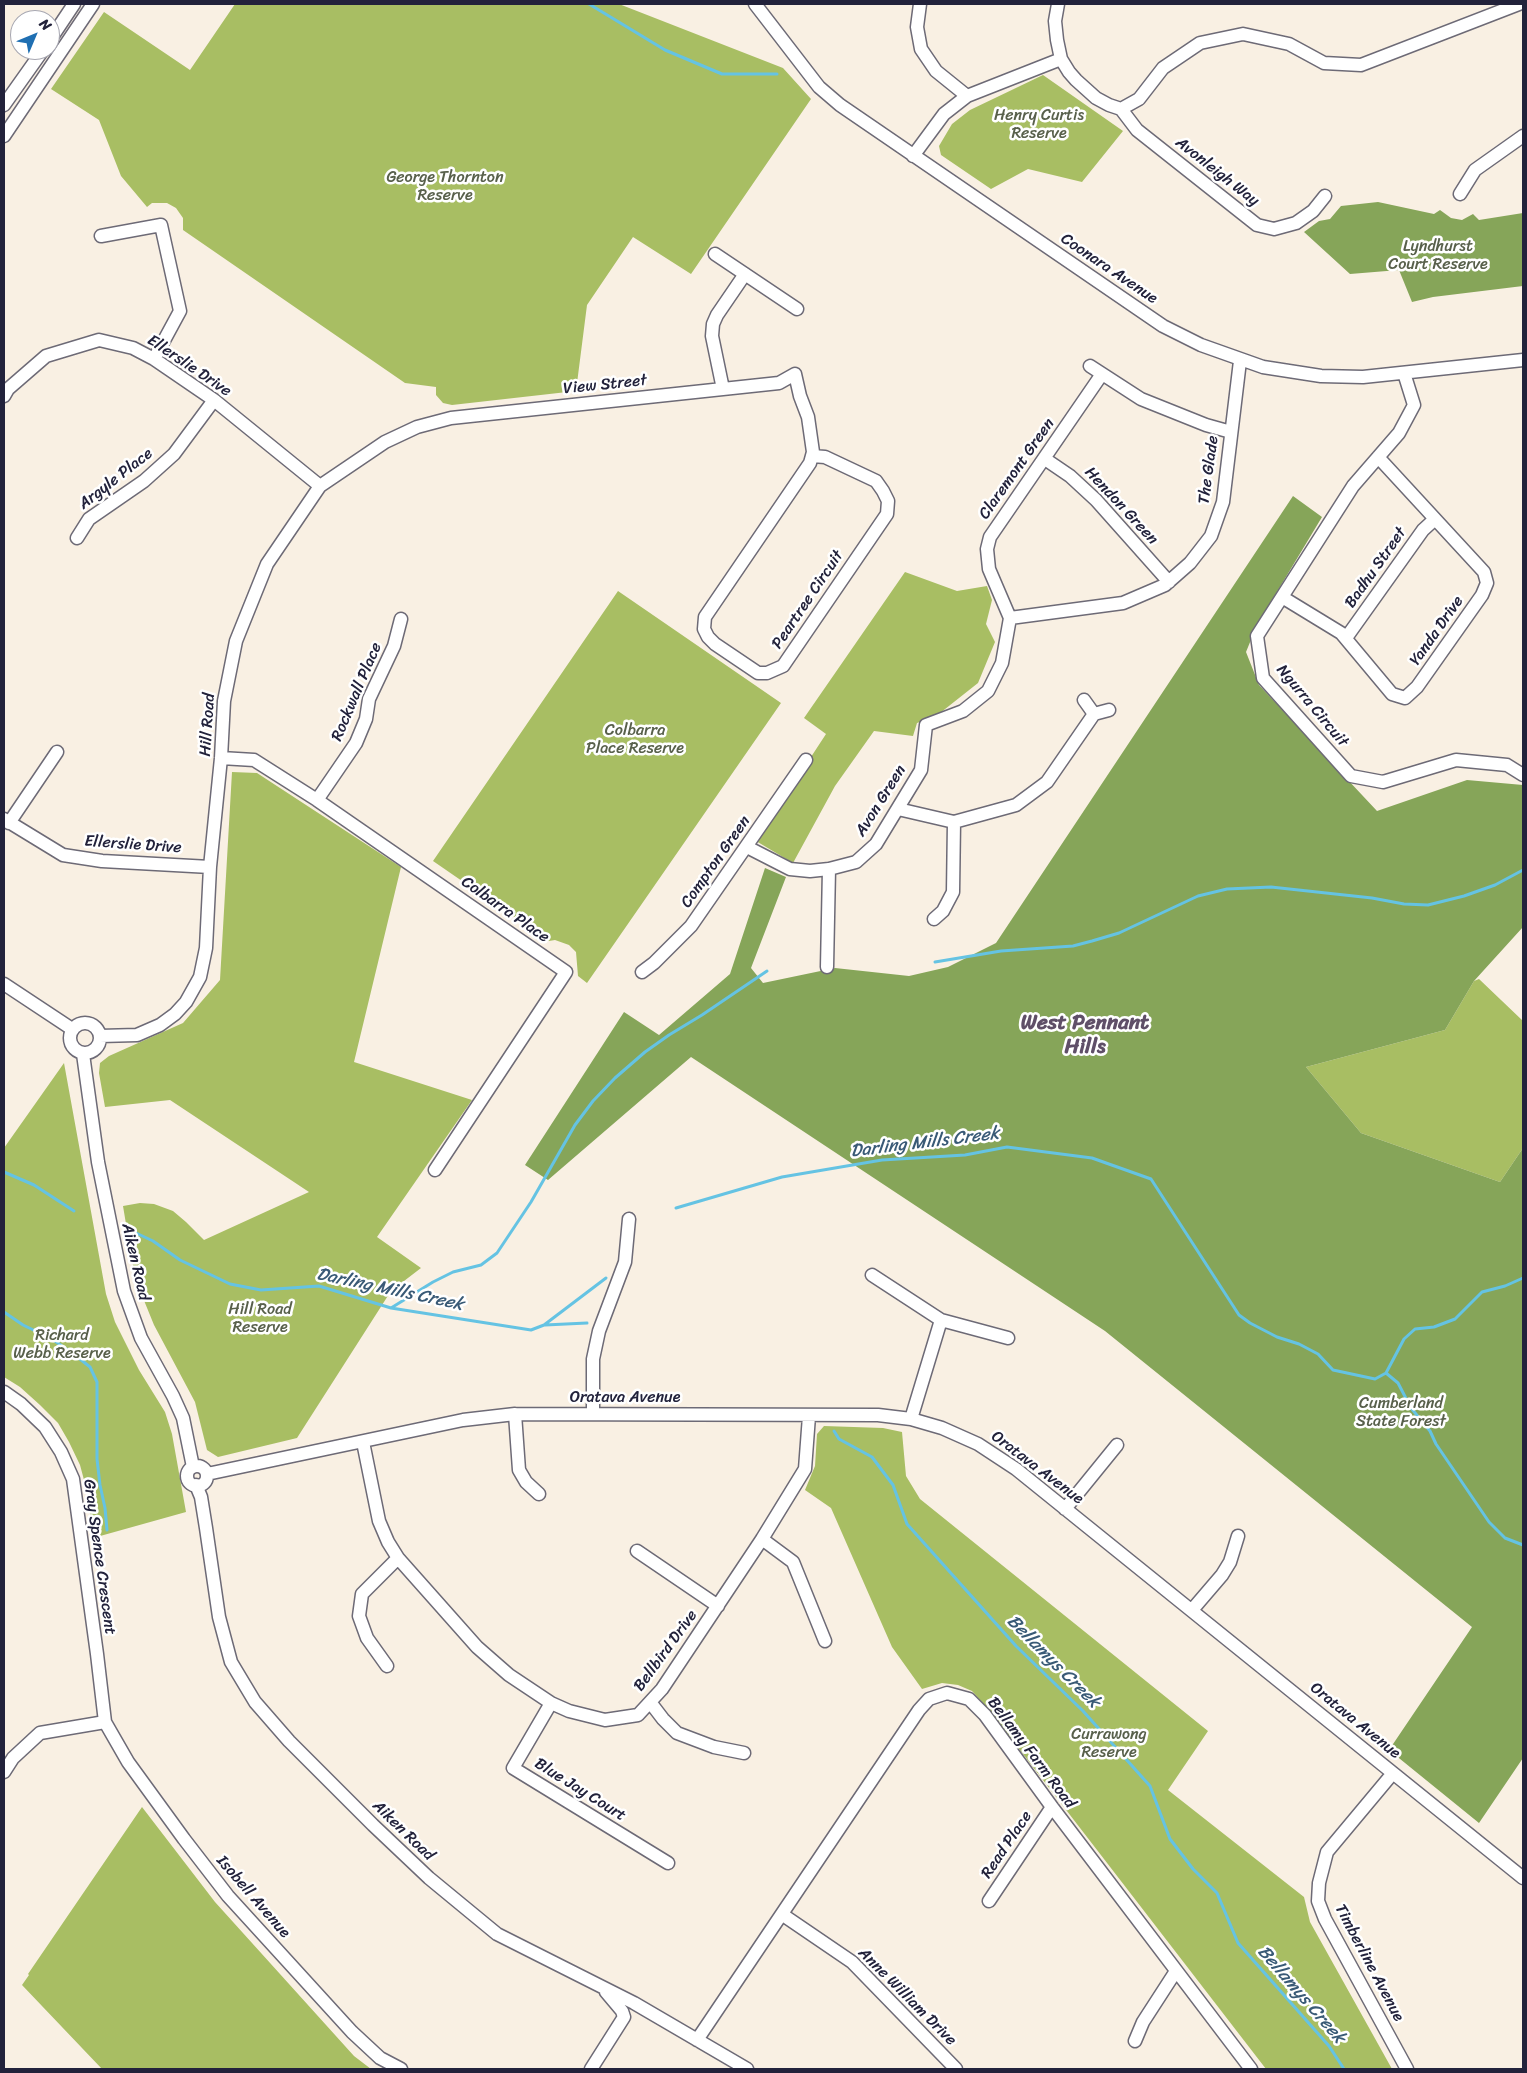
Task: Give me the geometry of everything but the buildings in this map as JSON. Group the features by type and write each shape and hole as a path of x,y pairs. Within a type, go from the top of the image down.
{"street":[{"path":"60,25 74,4"},
{"path":"4,136 93,4"},
{"name":"Coonara Avenue","path":"755,4 819,87 840,106 1163,326 1201,345 1240,361 1263,367 1320,376 1363,377 1404,374 1523,360"},
{"path":"920,4 917,27 921,49 936,71 967,96"},
{"path":"1058,4 1055,21 1061,59 1072,76 1085,89 1109,105 1121,109 1139,99 1163,68 1200,43 1244,34 1289,44 1324,63 1361,65 1519,4"},
{"path":"914,156 944,114 967,96 1061,59"},
{"path":"4,105 36,60"},
{"name":"Avonleigh Way","path":"1121,109 1137,130 1257,225 1274,229 1296,223 1313,212 1325,196"},
{"path":"1460,194 1474,170 1523,136"},
{"path":"101,236 161,225 180,310 154,358"},
{"path":"715,254 797,309"},
{"path":"723,389 712,336 712,324 716,315 745,274"},
{"name":"Ellerslie Drive","path":"4,396 8,389 46,356 99,340 134,348 154,358 214,400 320,486"},
{"name":"The Glade","path":"1010,618 1123,603 1165,585 1190,563 1211,536 1223,502 1240,361"},
{"path":"1090,366 1149,403 1206,426 1231,432"},
{"name":"View Street","path":"417,427 460,417 779,383 795,374 800,396 808,417 812,456"},
{"name":"Claremont Green","path":"1010,618 989,568 987,549 990,537 1102,374"},
{"name":"Ngurra Circuit","path":"1404,374 1414,405 1399,433 1353,486 1257,636 1263,678 1351,776 1383,782 1456,760 1507,765 1523,775"},
{"name":"Argyle Place","path":"77,538 89,518 144,480 174,454 214,400"},
{"name":"Hill Road","path":"100,1036 137,1035 160,1025 175,1014 193,992 205,962 210,867 222,758 224,701 236,641 267,564 320,486 385,442 417,427"},
{"name":"Peartree Circuit","path":"812,456 825,457 876,481 888,501 887,514 783,666 767,673 758,672 715,644 708,637 704,629 705,617 804,471 812,456"},
{"name":"Yanda Drive","path":"1282,597 1341,633 1392,694 1405,698 1417,687 1482,595 1487,583 1484,572 1378,457"},
{"name":"Hendon Green","path":"1045,459 1070,476 1096,500 1169,582"},
{"name":"Badhu Street","path":"1346,638 1423,530 1435,519"},
{"name":"Avon Green","path":"747,848 790,869 810,871 829,869 856,862 876,844 921,770 926,725 963,711 988,691 1002,663 1010,618"},
{"name":"Rockwall Place","path":"318,800 356,743 366,719 369,699 394,646 401,619"},
{"path":"1084,700 1094,714"},
{"path":"898,809 954,822 1016,805 1047,782 1094,714 1109,710"},
{"path":"6,821 57,752"},
{"name":"Colbarra Place","path":"222,758 254,760 318,800 566,972 435,1170"},
{"name":"Compton Green","path":"642,972 691,926 747,848 806,760"},
{"name":"Ellerslie Drive","path":"6,821 63,855 102,862 210,867"},
{"path":"934,920 943,911 953,892 954,822"},
{"path":"827,967 829,869"},
{"path":"4,984 72,1029"},
{"path":"79,1023 90,1024 98,1030 100,1036 97,1048 93,1052 83,1054 73,1048 69,1036 72,1029 79,1023"},
{"name":"Aiken Road","path":"83,1054 98,1162 124,1291 140,1338 173,1396 183,1418 193,1467"},
{"path":"593,1414 593,1359 599,1331 625,1262 628,1219"},
{"path":"872,1275 941,1320 1008,1338"},
{"path":"910,1419 941,1320"},
{"name":"Gray Spence Crescent","path":"4,1392 21,1404 45,1427 61,1452 73,1479 97,1654 104,1722"},
{"path":"516,1414 519,1470 526,1482 539,1494"},
{"name":"Oratava Avenue","path":"207,1474 471,1418 516,1414 878,1415 910,1419 960,1434 1016,1470 1523,1878"},
{"name":"Bellbird Drive","path":"363,1442 379,1521 388,1542 398,1558 477,1647 509,1676 569,1711 604,1720 638,1715 662,1689 718,1606 805,1469 808,1416"},
{"path":"1065,1509 1117,1445"},
{"path":"193,1467 202,1467 207,1474 204,1482 196,1485 190,1483 187,1477 188,1471 193,1467"},
{"name":"Aiken Road","path":"196,1485 202,1504 219,1617 226,1649 245,1687 266,1716 373,1825 479,1921 497,1934 601,1986 747,2069"},
{"path":"1192,1610 1222,1575 1230,1562 1238,1536"},
{"path":"762,1539 793,1562 825,1641"},
{"path":"637,1551 718,1606"},
{"path":"387,1666 367,1638 359,1616 362,1594 398,1558"},
{"name":"Bellamy Farm Road","path":"697,2040 783,1915 919,1710 929,1699 947,1693 969,1699 985,1715 1052,1808 1251,2069"},
{"name":"Blue Jay Court","path":"551,1702 514,1768 668,1863"},
{"path":"650,1702 662,1719 677,1734 714,1747 744,1753"},
{"path":"4,1772 8,1754 40,1733 104,1722"},
{"name":"Isobell Avenue","path":"104,1722 128,1762 228,1896 352,2032 380,2058 401,2069"},
{"name":"Timberline Avenue","path":"1393,1773 1327,1852 1319,1883 1318,1901 1334,1936 1407,2069"},
{"name":"Read Place","path":"989,1900 1052,1808"},
{"name":"Anne William Drive","path":"783,1915 852,1962 956,2069"},
{"path":"1135,2041 1143,2022 1176,1971"},
{"path":"591,2069 624,2017 617,2004 601,1986"}],"green space":[{"name":"George Thornton Reserve","path":"235,4 619,4 783,68 811,99 691,274 633,237 587,305 576,391 452,405 443,403 436,395 436,387 405,383 183,230 183,218 176,208 167,203 152,203 147,207 121,176 99,120 51,89 104,12 190,70"},
{"name":"Henry Curtis Reserve","path":"1043,75 1123,131 1082,182 1028,169 991,189 941,155 939,146 952,124 970,110"},
{"name":"Lyndhurst Court Reserve","path":"1378,202 1434,214 1440,210 1451,218 1462,220 1473,214 1479,220 1523,213 1523,286 1433,297 1412,302 1399,270 1350,274 1304,232 1319,221 1330,219 1341,206"},
{"name":"Cumberland State Forest","path":"1293,496 1322,517 1257,625 1246,652 1259,685 1377,811 1467,780 1523,785 1523,927 1474,981 1445,1030 1306,1067 1361,1133 1500,1182 1523,1148 1523,1758 1479,1823 1389,1750 1472,1627 1105,1331 691,1057 548,1180 525,1165 624,1012 659,1035 730,974 765,868 786,877 751,968 763,983 835,968 909,976 948,967 996,943"},
{"path":"905,572 957,591 987,586 992,600 986,624 995,642 978,683 935,717 917,723 913,736 874,731 835,786 793,863 756,841 826,734 804,718"},
{"name":"Colbarra Place Reserve","path":"618,591 781,703 587,983 578,976 576,952 569,945 555,940 549,941 433,861"},
{"name":"Hill Road Reserve","path":"232,772 257,773 401,867 354,1062 472,1100 377,1237 421,1268 391,1291 297,1438 218,1457 207,1450 195,1402 154,1325 143,1298 133,1266 123,1206 140,1203 154,1204 173,1211 204,1240 309,1192 170,1100 105,1107 99,1073 100,1063 109,1056 183,1023 220,980"},
{"path":"1479,979 1523,1021 1523,1148 1500,1182 1361,1133 1306,1067 1445,1030 1474,981"},
{"name":"Richard Webb Reserve","path":"64,1063 106,1294 115,1322 139,1370 165,1412 172,1434 186,1512 93,1538 87,1491 80,1465 69,1442 58,1423 40,1405 20,1387 4,1377 4,1148"},
{"name":"Currawong Reserve","path":"824,1426 883,1428 902,1432 906,1476 920,1499 1208,1731 1168,1790 1304,1897 1310,1922 1392,2069 1266,2069 989,1710 972,1691 958,1685 942,1683 922,1689 892,1647 831,1508 805,1490 815,1466 817,1434"},
{"path":"142,1807 215,1902 354,2056 371,2069 102,2069 22,1985"}],"waterway":[{"path":"589,4 665,50 722,74 777,74"},
{"path":"935,962 1001,951 1073,946 1119,933 1198,896 1227,889 1271,887 1372,898 1404,904 1428,905 1464,896 1495,885 1523,870"},
{"path":"391,1308 433,1282 453,1272 481,1265 497,1253 531,1202 575,1125 593,1101 615,1078 645,1052 669,1035 767,971"},
{"name":"Darling Mills Creek","path":"676,1208 782,1177 882,1160 965,1155 1007,1147 1092,1158 1151,1179 1239,1315 1277,1337 1299,1344 1318,1354 1333,1370 1375,1379 1386,1373"},
{"name":"Darling Mills Creek","path":"4,1172 34,1185 74,1211"},
{"name":"Darling Mills Creek","path":"136,1233 153,1241 180,1260 230,1284 261,1290 319,1286 391,1308 531,1330 544,1325 606,1278"},
{"path":"1386,1373 1404,1339 1415,1329 1434,1327 1455,1319 1482,1292 1505,1286 1523,1278"},
{"path":"4,1312 23,1325 52,1339 90,1367 97,1382 97,1459 107,1530"},
{"name":"Bellamys Creek","path":"545,1325 587,1323"},
{"path":"1386,1373 1398,1383 1411,1408 1430,1431 1436,1444 1489,1522 1505,1538 1523,1545"},
{"name":"Bellamys Creek","path":"834,1431 839,1439 872,1457 893,1485 907,1524 1016,1646 1083,1711 1150,1786 1170,1839 1193,1869 1217,1893 1238,1943 1329,2046 1344,2069"}],"district":[{"name":"West Pennant Hills","path":"1085,1036"}]}
